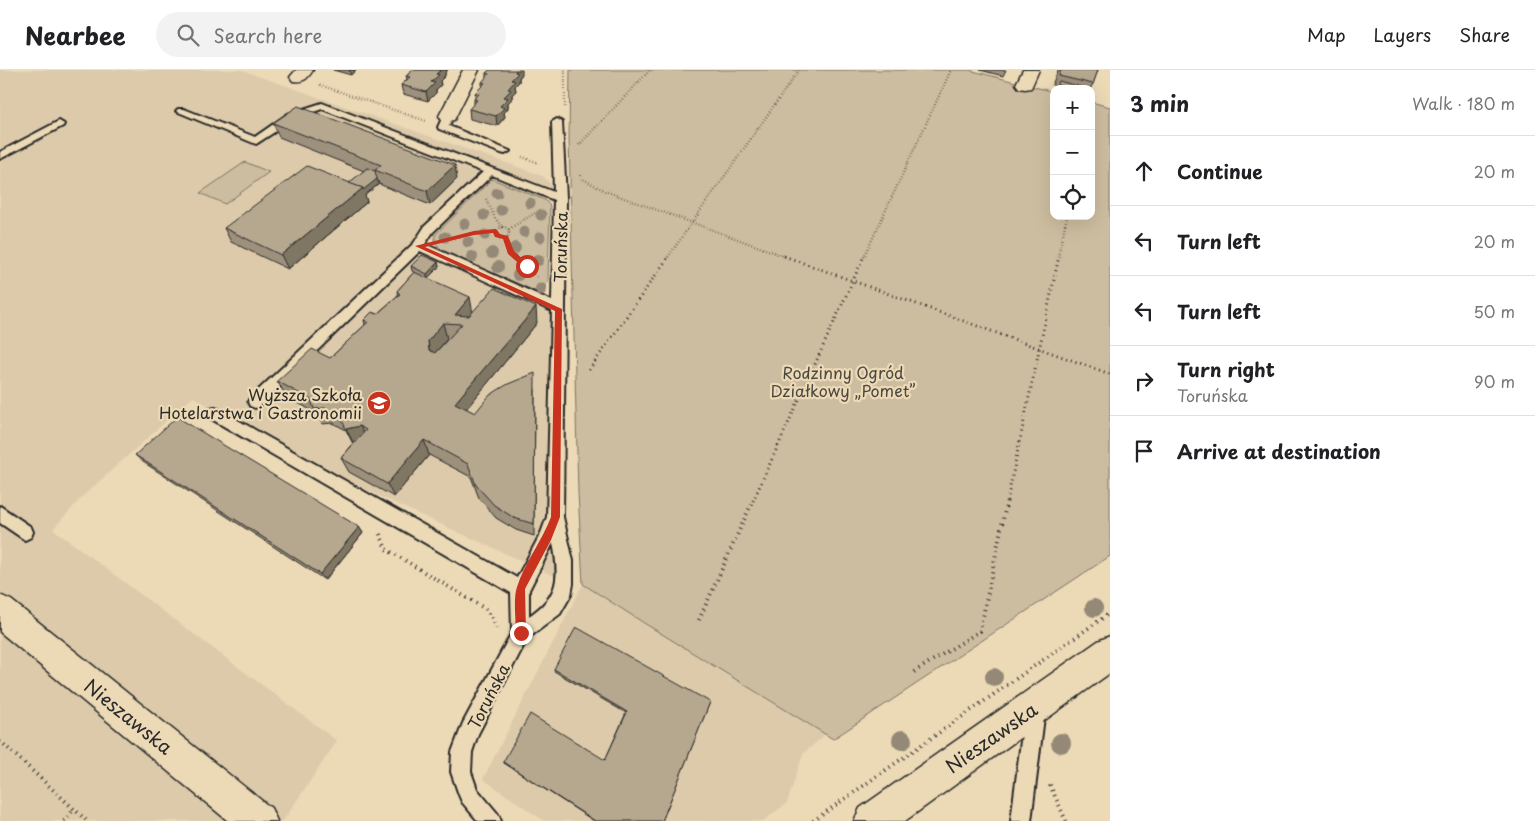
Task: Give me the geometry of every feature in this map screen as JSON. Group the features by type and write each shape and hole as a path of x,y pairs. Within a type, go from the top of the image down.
{"street":[{"path":"445,121 471,70"},
{"name":"Nieszawska","path":"0,611 258,821"},
{"name":"Nieszawska","path":"873,821 1110,652"}],"lane":[{"path":"181,111 256,141 292,116 322,106 560,198"},
{"path":"445,121 505,151"},
{"name":"Toruńska","path":"491,821 469,795 461,772 462,752 470,730 521,633 520,588 548,537 556,517 560,198 557,122"},
{"path":"0,156 59,124"},
{"path":"255,402 418,246 429,229 490,171"},
{"path":"418,246 559,309"},
{"path":"213,413 520,588"},
{"path":"0,513 24,532"},
{"path":"521,633 551,611 559,602 563,592 565,566 556,517"},
{"path":"1021,821 1036,705"}],"path":[{"path":"578,149 580,143 650,70"},
{"path":"589,370 799,70"},
{"path":"699,620 853,280 951,70"},
{"path":"302,74 445,121"},
{"path":"505,151 559,170"},
{"path":"579,170 581,178 605,191 1110,374"},
{"path":"418,246 474,233 496,231 502,228 509,229 544,207"},
{"path":"914,672 980,631 1066,220"},
{"path":"506,237 510,234 509,229"},
{"path":"496,231 497,236 506,237"},
{"path":"506,237 511,252 541,282"},
{"path":"378,531 386,549 487,610 495,624 496,636"},
{"path":"813,821 1110,613"},
{"path":"0,741 87,821"},
{"path":"64,821 74,809"}],"shaded area":[{"path":"0,70 241,70 543,176 552,186 552,202 548,202 492,179 427,243 554,299 559,578 342,479 215,405 207,405 193,397 84,495 53,529 337,741 283,821 0,821"},
{"path":"583,584 826,734 803,754 787,803 763,821 544,821 483,779"}],"green space":[{"name":"Rodzinny Ogród Działkowy „Pomet”","path":"570,70 969,70 1050,91 1050,220 1095,220 1095,103 1110,107 1110,556 833,739 583,584 578,492 569,138"},
{"path":"245,162 269,172 225,204 200,193"},
{"path":"492,179 545,200 550,206 548,281 542,294 442,251 435,242 435,235"}],"building":[{"path":"413,70 441,70 436,74 439,75 431,82 435,83 426,92 401,85 410,77 406,76"},
{"path":"489,70 516,70 515,72 518,73 511,80 515,81 508,89 511,90 504,97 508,98 500,106 504,108 496,116 469,109 477,100 474,99 479,94 475,93 485,83 482,82 489,74 486,73"},
{"path":"1061,70 1098,70 1093,84 1059,76"},
{"path":"1059,81 1074,85 1057,85"},
{"path":"298,106 455,165 427,191 375,170 381,165 273,123"},
{"path":"307,166 363,188 281,255 224,228"},
{"path":"367,168 375,171 377,179 363,190 363,188 349,183"},
{"path":"422,255 438,262 427,274 411,266"},
{"path":"414,272 470,297 455,315 469,316 494,288 536,307 455,403 475,413 489,396 498,390 535,373 534,524 514,518 494,505 476,485 468,464 424,440 387,484 341,458 366,430 360,426 346,429 340,416 325,408 314,409 311,400 277,381 312,349 330,358 368,322 364,320 372,312 377,314 400,294 397,291","holes":["443,323 462,324 435,353 429,350 428,341"]},
{"path":"177,417 359,527 320,574 135,455"},
{"path":"576,627 710,702 662,821 595,821 503,762 530,714 605,760 627,712 554,669"}],"place":[{"name":"Wyższa Szkoła Hotelarstwa i Gastronomii","path":"379,403"}],"route":[{"path":"521,633 520,588 548,537 556,517 559,309 418,246 474,233 496,231 497,236 506,237 511,252 527,266"}]}
